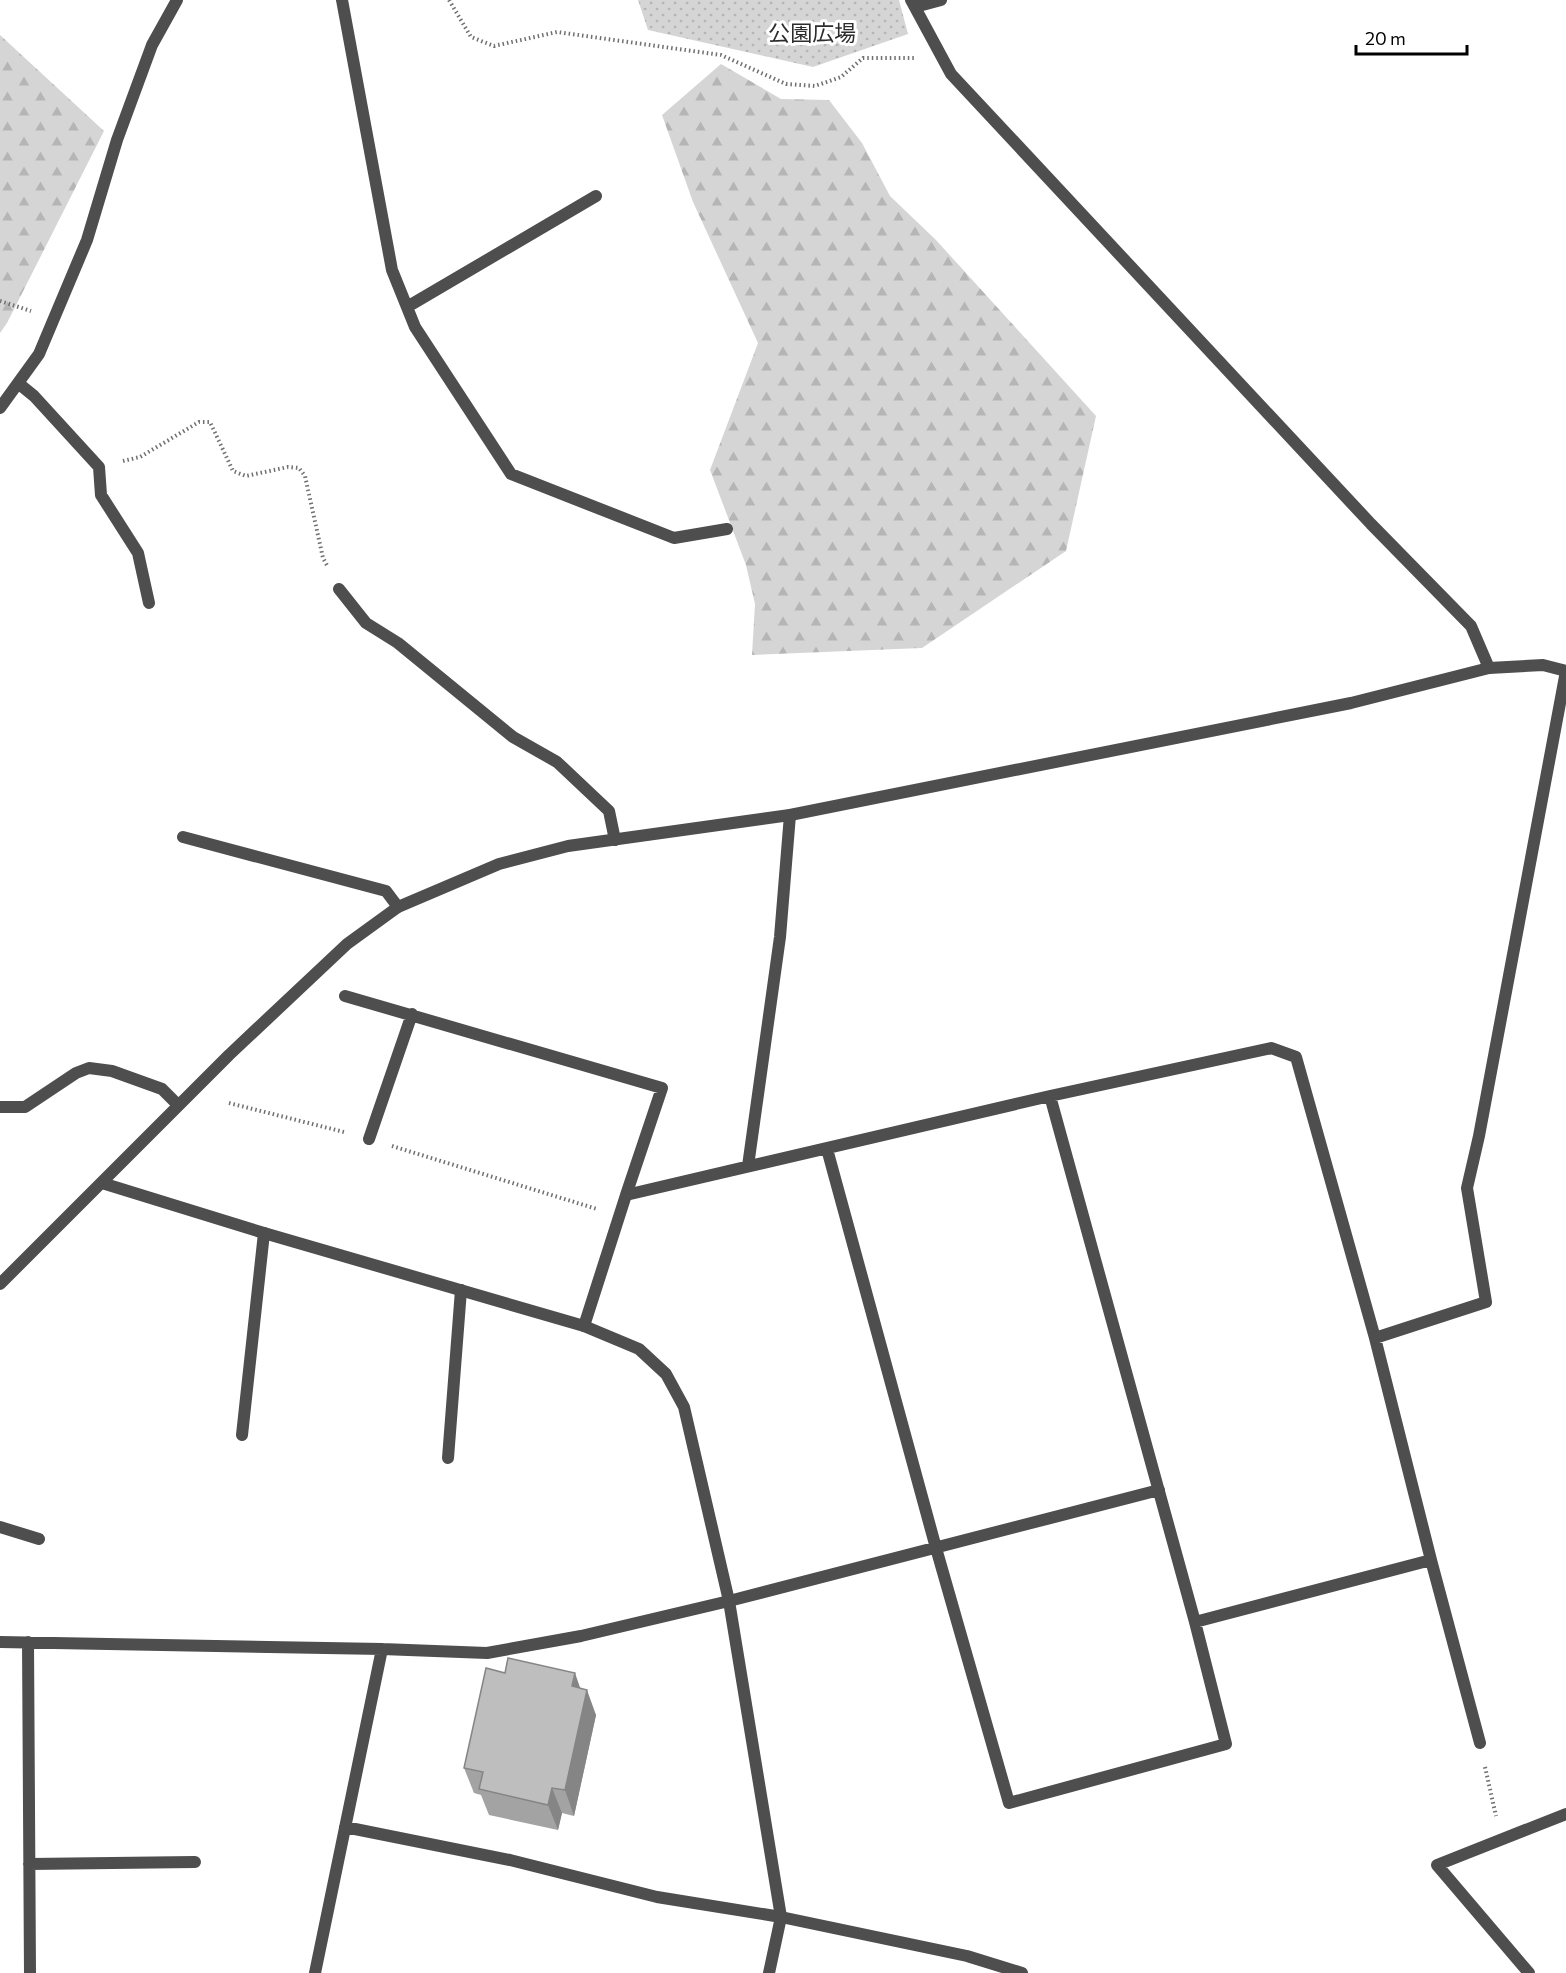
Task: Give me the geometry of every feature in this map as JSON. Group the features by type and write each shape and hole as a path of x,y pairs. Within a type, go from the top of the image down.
{"street":[{"path":"0,408 39,354 87,240 117,140 152,45 177,0"},
{"path":"342,0 392,270 415,327 511,474 674,538 727,529"},
{"path":"941,0 913,3 951,74 1362,515 1471,626 1489,668"},
{"path":"407,307 596,196"},
{"path":"18,383 34,396 99,467 101,495 138,553 149,603"},
{"path":"339,589 366,623 398,643 513,737 557,762 609,811 615,840"},
{"path":"0,1284 178,1105 347,944 398,907 499,864 567,846 790,815 1351,704 1489,668 1543,665 1566,671 1467,1188 1486,1302 1375,1338"},
{"path":"748,1166 780,937 790,815"},
{"path":"183,837 386,891 398,907"},
{"path":"345,996 662,1088 584,1326"},
{"path":"369,1138 412,1014"},
{"path":"626,1195 1050,1095 1271,1048 1296,1057 1375,1338 1480,1743"},
{"path":"0,1107 25,1107 76,1073 89,1068 112,1071 162,1089 178,1105"},
{"path":"827,1149 936,1548 1009,1803 1226,1743 1050,1095"},
{"path":"102,1183 264,1233 584,1326 639,1349 666,1374 684,1407 729,1601 781,1917 769,1973"},
{"path":"242,1435 264,1233"},
{"path":"448,1458 461,1290"},
{"path":"0,1642 382,1648 487,1653 581,1636 729,1601 1159,1490"},
{"path":"0,1527 39,1539"},
{"path":"1195,1622 1431,1560"},
{"path":"28,1642 30,1973"},
{"path":"315,1973 382,1648"},
{"path":"1528,1973 1437,1865 1566,1814"},
{"path":"345,1827 510,1860 657,1897 781,1917 967,1956 1022,1973"},
{"path":"29,1864 195,1862"}],"path":[{"path":"449,0 471,37 494,46 557,32 722,55 786,84 815,86 841,77 863,58 910,59 939,52"},
{"path":"99,467 140,457 199,422 210,422 233,471 246,476 299,468 305,476 323,558 339,589"},
{"path":"229,1102 369,1138 619,1216"},
{"path":"1480,1743 1501,1840"}],"green space":[{"name":"公園広場","path":"638,0 899,0 908,34 813,67 648,30"},
{"path":"0,35 104,131 0,333"},
{"path":"721,64 781,99 829,100 862,143 890,196 936,240 1096,416 1066,551 922,648 752,655 755,604 746,565 710,470 758,343 693,202 662,115"}],"building":[{"path":"508,1658 575,1673 572,1686 587,1690 565,1790 552,1788 548,1805 479,1789 483,1772 464,1768 486,1668 505,1673"}]}
